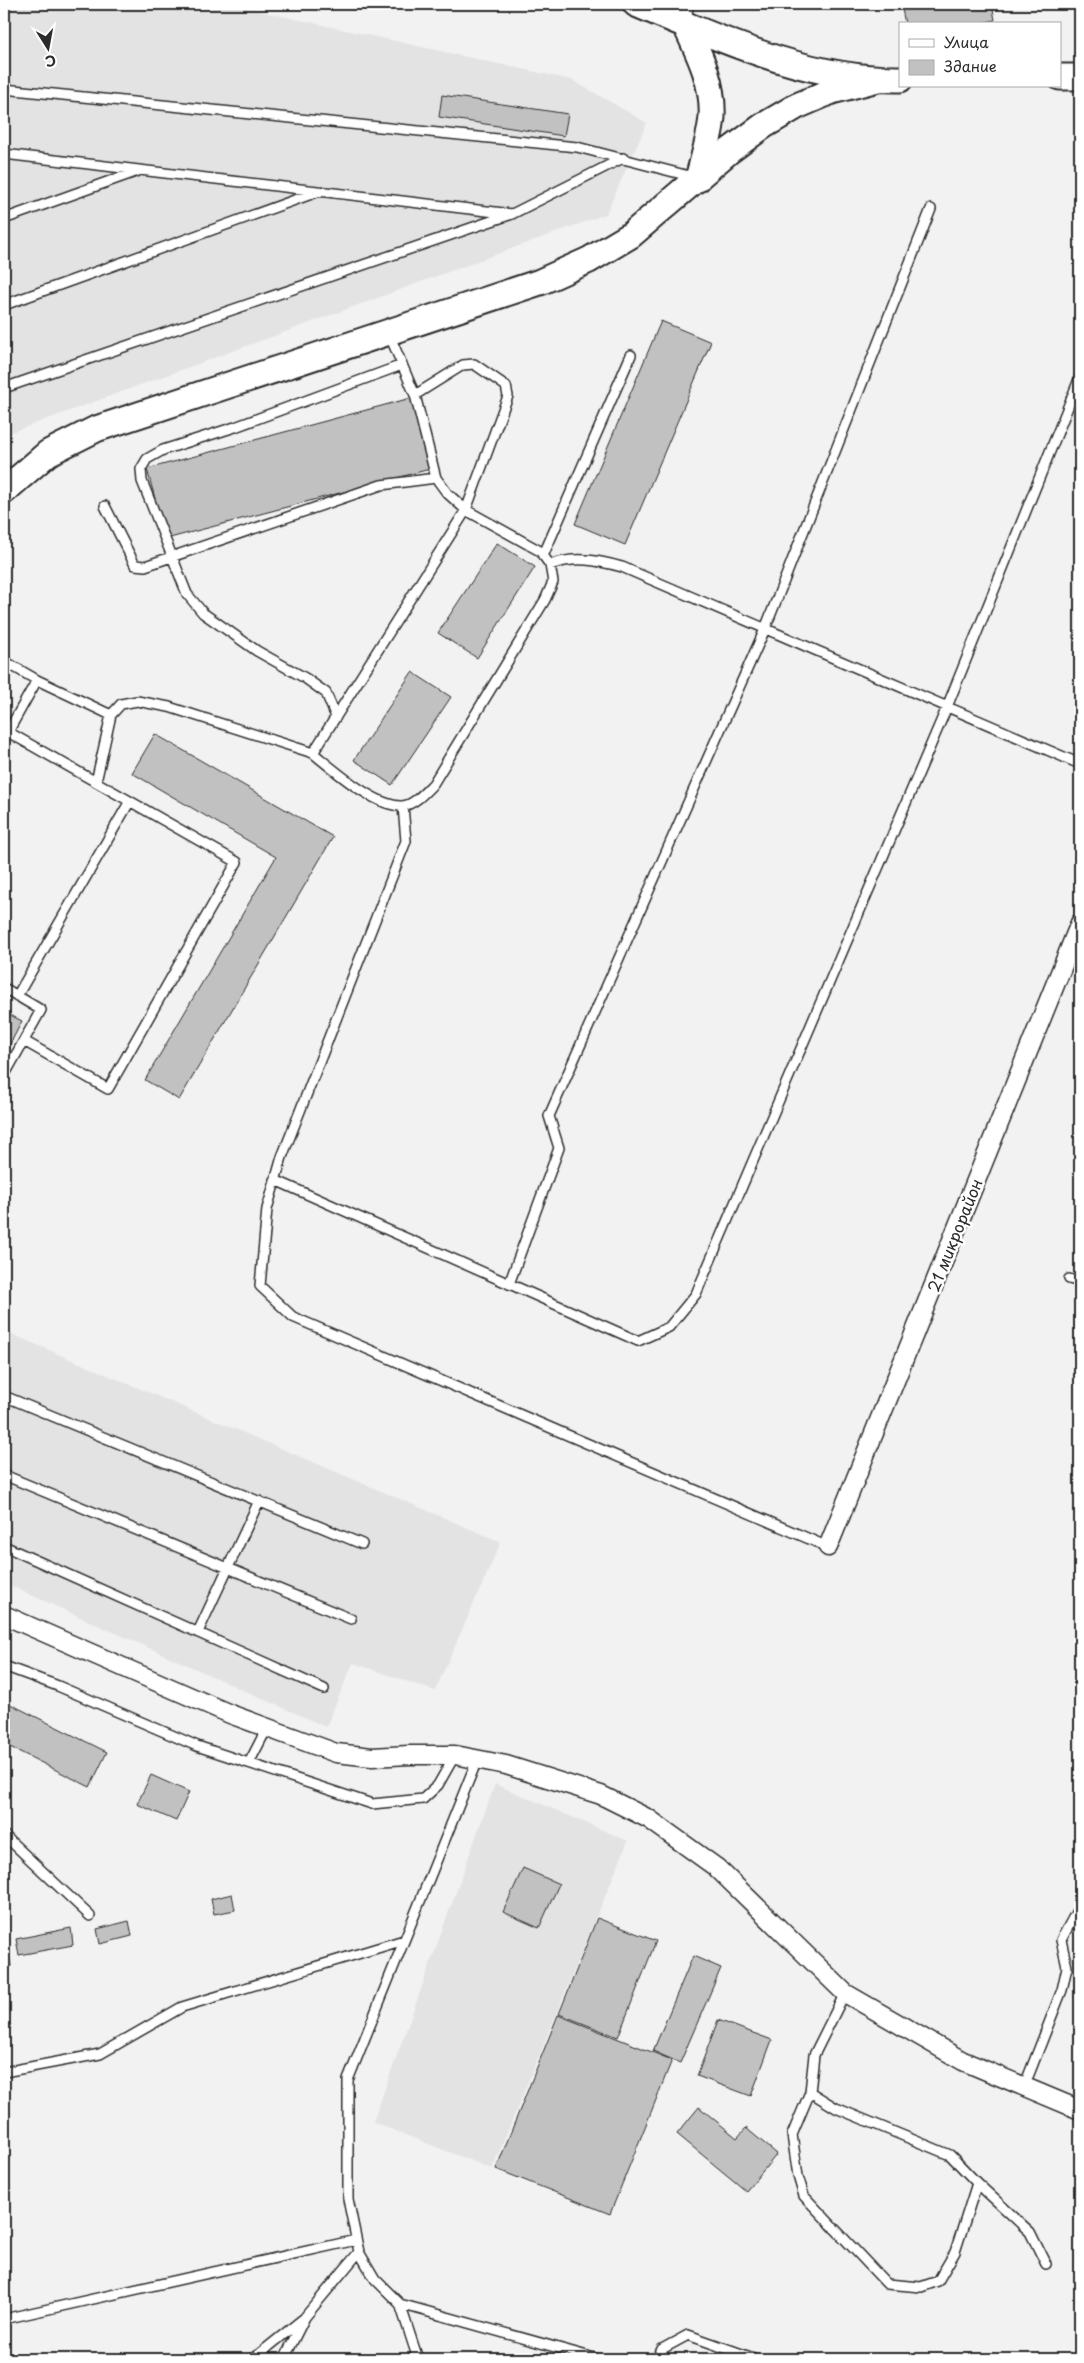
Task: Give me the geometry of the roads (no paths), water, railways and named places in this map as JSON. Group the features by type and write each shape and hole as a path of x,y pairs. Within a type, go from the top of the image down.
{"street":[{"path":"636,4 687,14 758,53 826,70 889,79"},
{"path":"687,14 711,92 712,118 698,179"},
{"path":"1062,77 1080,77"},
{"path":"4,491 48,453 96,429 540,282 589,260 631,235 729,151 763,126 797,106 832,91 889,79"},
{"name":"21 микрорайон","path":"828,1547 1080,923"},
{"path":"4,1616 230,1714 336,1753 372,1757 455,1755 506,1765 601,1795 649,1819 717,1868 845,1993 963,2061 1080,2110"}],"lane":[{"path":"4,88 576,147 698,179"},
{"path":"4,154 512,214"},
{"path":"4,388 512,214 623,158"},
{"path":"4,220 140,170"},
{"path":"4,305 320,191"},
{"path":"509,1284 558,1148 549,1116 765,629 931,209"},
{"path":"96,782 111,715 121,704 136,701 169,707 313,752 353,784 372,796 393,805 403,806 416,800 433,784 545,600 553,582 550,564 540,551 466,510 448,493 436,478 415,395 389,333"},
{"path":"543,556 631,355"},
{"path":"313,752 466,510 508,396 506,386 474,364 462,365 415,395"},
{"path":"336,717 326,693 305,678 257,651 203,613 187,594 142,481 141,469 147,459 164,450 402,365"},
{"path":"275,1180 638,1341 669,1327 696,1294 947,707 1080,377"},
{"path":"105,506 135,565 145,566 381,485 436,478"},
{"path":"550,564 576,559 597,560 622,567 1080,764"},
{"path":"4,661 37,680 111,715"},
{"path":"24,1041 108,1089 237,862 96,782 6,736 37,680"},
{"path":"17,996 130,801"},
{"path":"403,806 406,841 282,1156 267,1209 260,1286 293,1317 828,1547"},
{"path":"4,988 41,1010 4,1076"},
{"path":"1068,1278 1080,1282"},
{"path":"4,1396 362,1544"},
{"path":"4,1475 351,1619"},
{"path":"198,1632 259,1501"},
{"path":"4,1546 324,1689"},
{"path":"4,1666 58,1686 197,1746 372,1804 423,1799 438,1785 455,1755"},
{"path":"249,1763 267,1728"},
{"path":"418,2359 400,2304 375,2278 359,2252 348,2198 348,2080 477,1760"},
{"path":"4,1835 90,1916"},
{"path":"1024,2087 1062,1990 1067,1967 1061,1940 1080,1905"},
{"path":"4,2072 100,2054 182,2007 404,1940"},
{"path":"845,1993 814,2055 810,2092 792,2136 798,2176 804,2196 887,2284 920,2287 938,2280 955,2252 977,2184"},
{"path":"810,2092 836,2108 950,2155 977,2184 1030,2232 1046,2264"},
{"path":"4,2319 356,2240"},
{"path":"253,2359 305,2317 359,2252"},
{"path":"400,2304 598,2359"},
{"path":"284,2359 305,2317"},
{"path":"656,2359 662,2349 688,2335 756,2359"}]}
